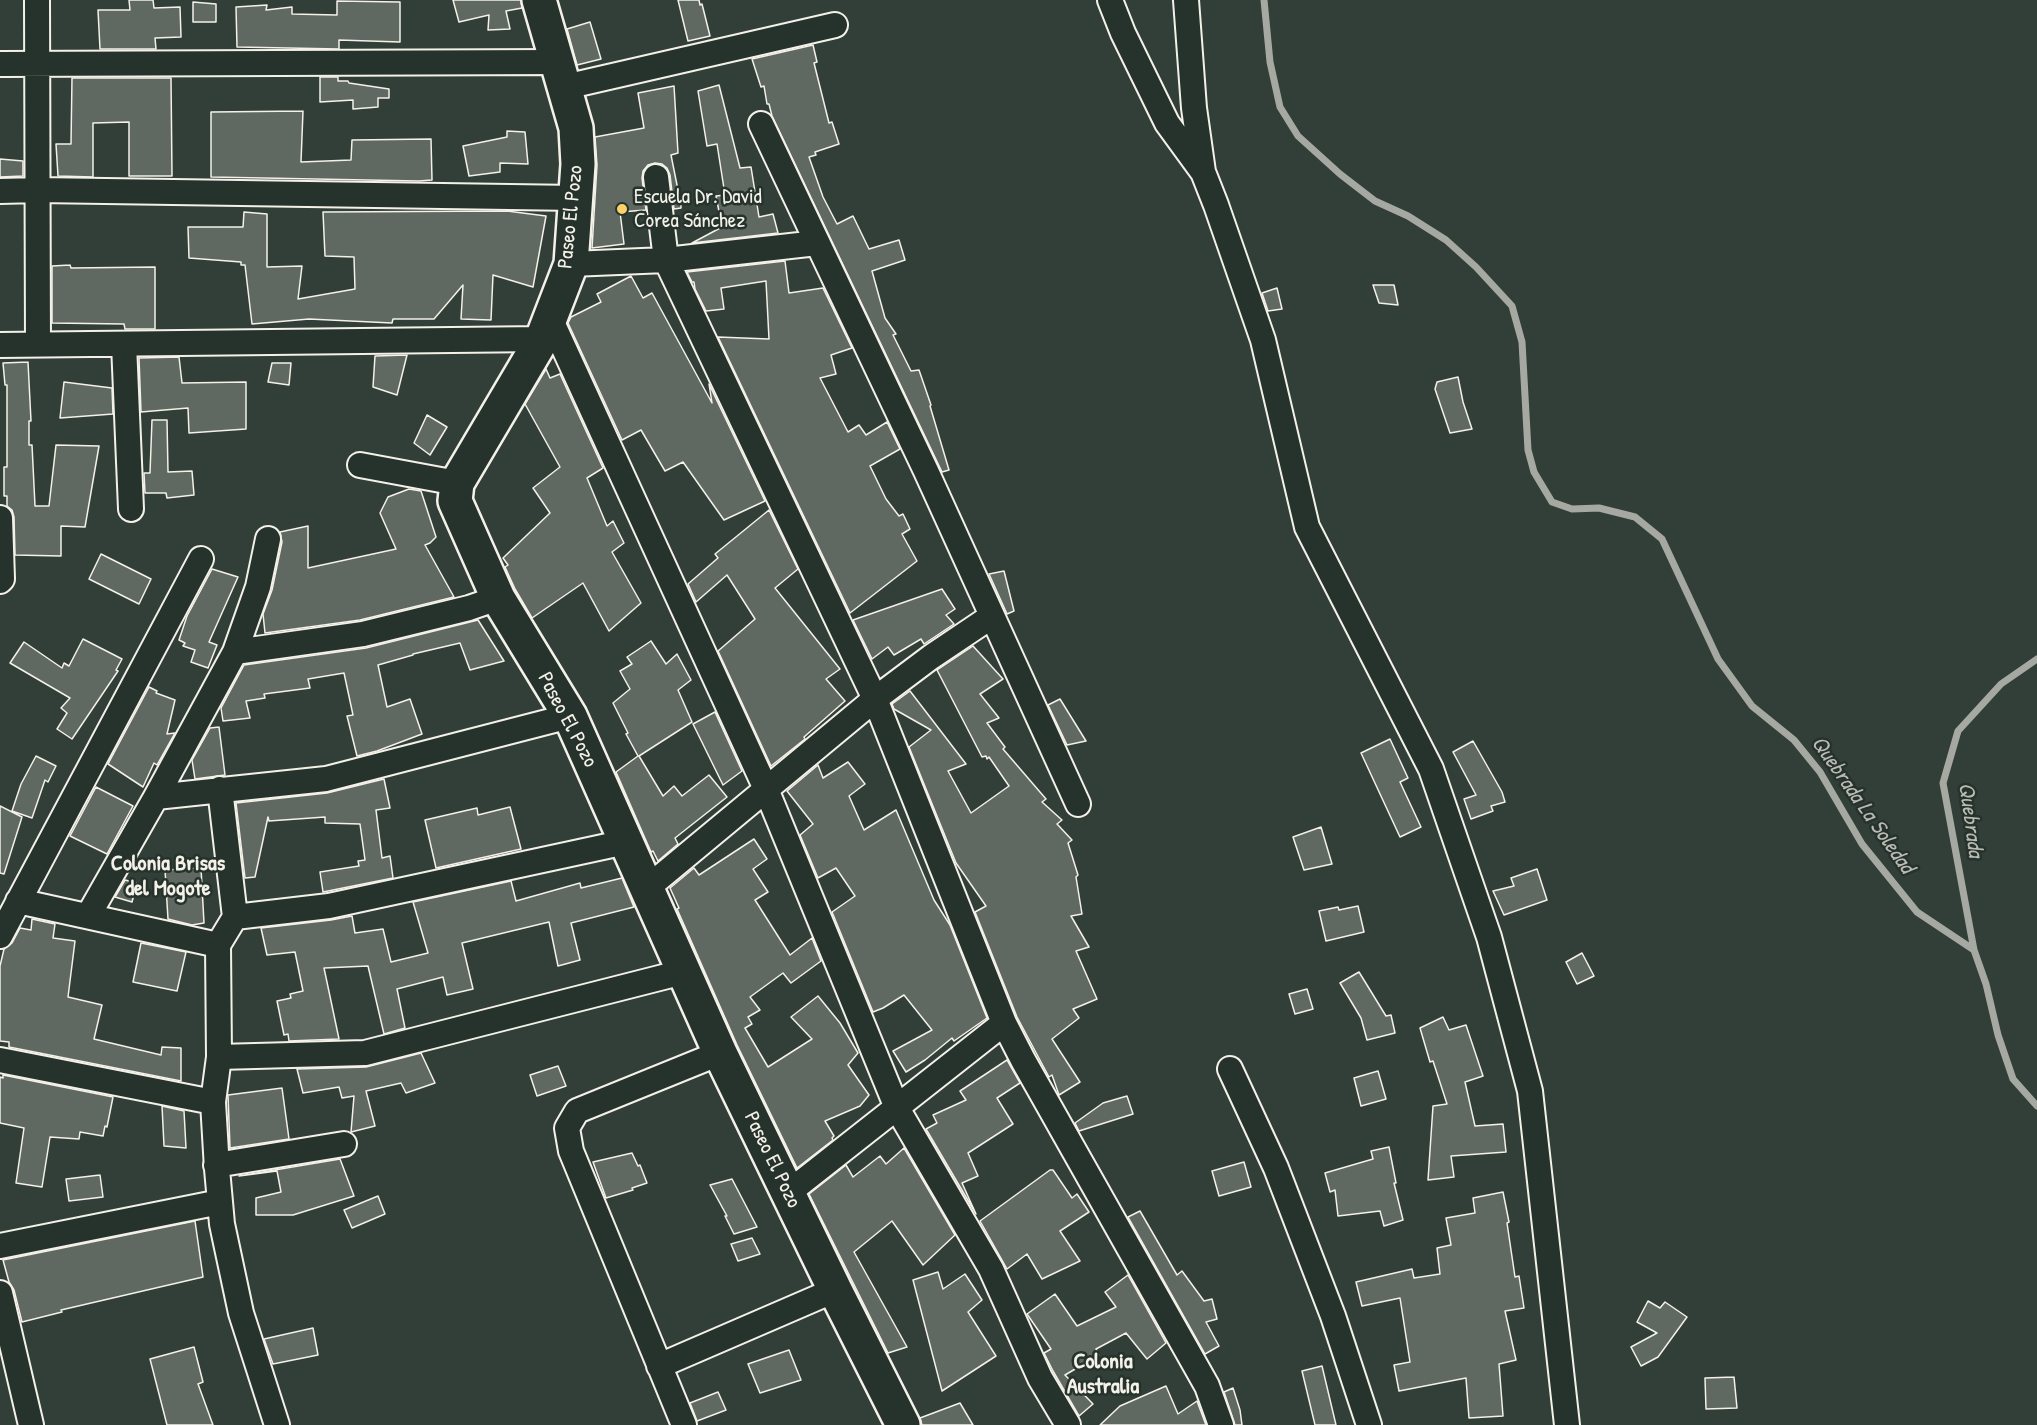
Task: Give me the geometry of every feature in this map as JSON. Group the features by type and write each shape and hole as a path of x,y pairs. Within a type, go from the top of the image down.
{"street":[{"path":"37,0 38,344"},
{"name":"Paseo El Pozo","path":"539,0 576,128 577,198 571,264 547,330 457,483 455,501 498,598 570,716 720,1053 903,1425"},
{"path":"1110,0 1123,33 1167,123 1203,172"},
{"path":"1186,0 1194,108 1203,172 1263,340 1307,527 1431,769 1489,937 1530,1091 1567,1425"},
{"path":"0,64 561,75 835,24"},
{"path":"761,124 926,471 1078,804"},
{"path":"656,177 666,260 875,699 1004,1023 1034,1081 1207,1386 1221,1425"},
{"path":"0,191 577,198"},
{"path":"571,264 666,260 817,243"},
{"path":"0,345 124,344 547,330 766,789 897,1108 991,1269 1040,1378 1068,1425"},
{"path":"124,344 131,509"},
{"path":"360,465 457,483"},
{"path":"0,518 0,581"},
{"path":"88,916 235,652 258,587 268,539"},
{"path":"0,936 201,559"},
{"path":"235,652 363,634 469,608 498,598"},
{"path":"646,889 875,699 931,657 992,616"},
{"path":"156,797 326,779 570,716"},
{"path":"220,789 235,917 218,945 219,1058 213,1102 216,1165 222,1224 241,1313 278,1425"},
{"path":"235,917 328,906 626,842"},
{"path":"18,901 218,945"},
{"path":"219,1058 365,1053 683,972"},
{"path":"788,1193 1004,1023"},
{"path":"684,1425 570,1151 567,1128 577,1111 720,1053"},
{"path":"0,1060 213,1102"},
{"path":"1230,1069 1276,1168 1333,1316 1369,1425"},
{"path":"216,1165 344,1144"},
{"path":"0,1246 220,1202"},
{"path":"659,1366 835,1290"},
{"path":"0,1293 31,1425"}],"building":[{"path":"129,0 153,0 154,8 180,7 181,37 155,38 156,49 100,49 98,10 130,10"},
{"path":"453,0 521,0 522,8 506,11 510,29 488,30 489,15 459,22"},
{"path":"678,0 699,0 710,36 688,41"},
{"path":"337,1 400,2 400,42 339,40 339,49 237,47 236,7 267,5 266,10 292,7 292,14 337,15"},
{"path":"193,2 216,4 216,22 193,22"},
{"path":"590,22 601,59 577,65 567,29"},
{"path":"813,45 817,62 814,63 829,123 832,122 839,144 815,152 816,155 809,157 823,197 837,224 853,216 869,249 899,240 905,260 872,271 885,318 896,334 893,335 911,371 919,370 949,470 942,472 772,116 764,86 761,87 752,59"},
{"path":"320,77 338,77 338,81 389,89 389,98 378,98 378,107 353,109 353,100 320,102"},
{"path":"72,78 171,78 172,176 129,176 129,122 93,123 93,177 58,176 56,144 71,144"},
{"path":"719,85 740,168 751,167 759,217 773,214 778,233 692,243 722,227 716,196 725,195 717,144 707,146 698,91"},
{"path":"674,86 678,153 671,155 678,190 680,190 681,208 674,209 667,168 662,164 648,165 643,171 642,178 646,210 620,212 624,244 592,248 597,165 595,137 644,128 638,93"},
{"path":"303,111 301,162 351,160 352,140 431,139 432,180 211,177 211,112"},
{"path":"507,131 525,132 528,164 500,163 500,172 469,176 463,146 507,137"},
{"path":"0,159 23,161 23,176 0,177"},
{"path":"507,211 546,216 533,287 493,275 491,320 461,319 463,285 434,319 393,319 392,323 309,319 252,324 245,265 241,265 241,262 189,258 188,227 243,227 244,212 267,214 267,267 302,266 298,299 355,289 354,257 325,256 323,212"},
{"path":"785,261 789,293 823,288 852,348 831,355 836,374 820,378 848,432 859,425 866,435 887,422 900,449 870,466 886,499 899,516 903,514 910,529 902,534 917,561 850,613 718,337 769,339 766,281 721,288 724,309 706,311 694,282 687,272"},
{"path":"70,265 71,268 155,267 155,329 125,329 124,324 52,323 52,266"},
{"path":"631,276 643,298 652,293 712,403 709,384 765,501 724,520 683,462 665,471 641,430 622,440 568,323 571,317 601,302 597,294"},
{"path":"1373,285 1394,285 1398,305 1379,303"},
{"path":"1277,288 1282,309 1268,311 1262,293"},
{"path":"407,355 397,395 373,387 375,356"},
{"path":"179,357 182,383 246,382 246,429 189,433 188,408 141,412 139,358"},
{"path":"28,362 31,421 29,421 29,445 32,445 35,506 49,506 56,445 99,446 85,527 61,526 61,556 15,555 14,517 12,510 7,506 7,496 4,496 4,467 7,467 7,385 5,385 3,363"},
{"path":"272,363 291,363 289,385 268,382"},
{"path":"546,369 550,378 560,374 603,468 587,478 607,526 613,521 624,543 612,552 641,603 609,631 583,583 532,618 505,567 508,565 503,558 550,513 533,488 560,467 525,404"},
{"path":"1458,377 1472,429 1450,433 1435,389 1437,382"},
{"path":"64,382 112,388 113,414 60,418"},
{"path":"427,415 447,427 430,455 414,443"},
{"path":"152,420 167,420 168,472 192,471 194,495 167,498 166,493 145,493 144,473 150,473"},
{"path":"409,489 421,491 436,537 425,545 454,597 360,620 265,633 263,614 272,590 282,542 280,532 308,526 308,568 396,549 380,513 388,497"},
{"path":"769,510 798,569 775,588 840,669 826,679 845,701 804,737 805,739 771,766 718,651 755,619 727,575 696,602 688,584 718,558 715,554"},
{"path":"101,554 151,579 139,604 89,579"},
{"path":"212,569 238,577 209,642 217,645 208,668 191,662 195,650 183,646 185,643 179,640 187,616"},
{"path":"1004,571 1014,611 1007,614 989,574"},
{"path":"942,589 955,609 946,615 954,624 924,644 921,639 894,655 888,647 872,659 853,620"},
{"path":"478,620 504,661 470,670 460,643 378,665 387,707 410,699 422,734 357,756 347,716 353,715 344,673 308,679 310,688 264,694 265,698 246,701 250,718 223,721 221,708 244,665 366,648"},
{"path":"83,639 122,659 116,670 118,671 72,739 57,729 67,713 61,708 70,698 10,663 24,642 62,668 64,663 69,666"},
{"path":"651,641 666,664 677,654 691,680 678,690 692,722 639,756 663,796 674,786 682,796 709,775 727,797 675,838 678,844 658,861 653,851 651,852 616,772 638,756 613,703 630,689 620,671 632,664 627,657"},
{"path":"973,646 1003,679 980,694 999,718 987,723 1005,747 1003,749 1046,799 1042,802 1062,820 1057,824 1072,840 1068,843 1078,875 1076,877 1082,914 1071,916 1089,947 1076,951 1097,999 1073,1009 1079,1018 1052,1039 1080,1082 1059,1095 1052,1075 1049,1077 1017,1017 975,912 986,906 956,863 909,747 931,730 894,709 892,704 910,691 966,764 948,771 971,813 1009,786 989,757 987,759 986,756 982,757 937,670"},
{"path":"149,687 157,691 156,693 175,700 167,734 175,733 157,765 154,763 143,787 108,764"},
{"path":"1060,699 1086,741 1067,745 1048,705"},
{"path":"715,712 742,771 723,785 693,724"},
{"path":"219,727 225,775 195,779 192,760 210,728"},
{"path":"1390,739 1408,778 1400,782 1421,827 1400,837 1361,753"},
{"path":"1473,741 1502,792 1505,802 1491,806 1493,811 1471,819 1464,799 1476,795 1453,752"},
{"path":"36,756 56,766 48,782 45,780 32,818 12,811 21,784"},
{"path":"848,762 865,784 849,796 864,830 896,810 934,900 950,925 987,1018 954,1041 952,1038 906,1072 893,1051 932,1030 904,995 873,1012 832,912 855,896 836,868 818,878 800,835 813,824 787,791 818,765 823,778"},
{"path":"384,779 390,808 376,810 382,858 390,856 393,878 323,892 320,872 359,866 358,861 365,860 360,824 325,823 325,817 269,821 268,817 255,877 245,878 236,803 327,793"},
{"path":"96,787 133,806 107,854 70,836"},
{"path":"0,806 22,817 4,874 0,873"},
{"path":"510,807 521,849 436,868 425,820 477,808 478,815"},
{"path":"1321,827 1332,864 1304,870 1293,837"},
{"path":"754,839 767,859 753,869 768,892 755,900 790,955 812,938 821,961 791,983 783,973 750,997 760,1010 748,1017 752,1024 745,1028 768,1067 812,1039 791,1017 818,996 840,1023 858,1053 848,1065 869,1095 860,1106 825,1121 834,1136 833,1140 797,1168 737,1045 677,909 679,908 670,888 694,868 699,875"},
{"path":"201,868 204,923 192,925 168,919 165,870"},
{"path":"1537,869 1547,900 1504,915 1493,891 1514,886 1511,878"},
{"path":"622,878 634,907 571,923 580,960 558,966 549,922 462,943 473,989 447,995 443,977 397,989 405,1028 384,1034 368,966 324,968 339,1039 289,1041 288,1034 284,1035 277,1001 291,998 290,994 303,991 295,952 267,955 261,928 352,916 355,933 383,929 391,962 428,953 413,902 511,881 516,901 580,883 581,888"},
{"path":"125,880 137,883 132,902 115,897"},
{"path":"1358,906 1364,932 1326,941 1319,911"},
{"path":"32,919 55,924 53,938 75,941 68,997 102,1005 94,1039 161,1055 162,1047 181,1048 181,1081 9,1047 9,1042 0,1041 0,966 4,949 12,943 20,928 31,930"},
{"path":"141,943 186,952 177,991 133,982"},
{"path":"1582,953 1594,976 1577,984 1566,962"},
{"path":"1359,972 1386,1016 1391,1015 1395,1033 1367,1040 1361,1018 1340,983"},
{"path":"1307,989 1313,1009 1295,1014 1289,994"},
{"path":"1443,1017 1449,1030 1466,1025 1483,1076 1465,1082 1475,1126 1503,1124 1506,1152 1451,1156 1454,1177 1428,1180 1433,1106 1447,1104 1433,1061 1430,1062 1420,1028"},
{"path":"421,1053 435,1083 406,1093 401,1083 366,1091 375,1126 351,1132 354,1096 342,1098 339,1087 303,1093 297,1069 366,1067"},
{"path":"1007,1060 1020,1083 997,1098 1013,1124 968,1153 978,1176 962,1183 976,1214 926,1129 937,1123 933,1115 966,1100 960,1091"},
{"path":"558,1066 566,1086 537,1096 530,1075"},
{"path":"1378,1071 1386,1099 1361,1106 1354,1078"},
{"path":"3,1075 113,1097 103,1136 80,1132 79,1139 50,1137 42,1187 16,1183 24,1128 0,1123 0,1077 3,1078"},
{"path":"282,1088 289,1139 230,1148 228,1095"},
{"path":"1127,1096 1133,1114 1079,1131 1075,1123 1103,1103"},
{"path":"162,1106 184,1111 186,1148 164,1146"},
{"path":"1389,1147 1396,1183 1394,1183 1403,1220 1384,1226 1380,1211 1338,1216 1335,1190 1330,1192 1325,1173 1373,1159 1371,1151"},
{"path":"904,1148 955,1235 923,1265 892,1221 854,1252 907,1347 888,1353 809,1194 846,1165 853,1177 880,1156 886,1164"},
{"path":"632,1153 647,1183 606,1198 593,1162"},
{"path":"340,1159 354,1196 293,1215 256,1215 256,1198 281,1192 277,1171 239,1176"},
{"path":"1244,1162 1251,1187 1219,1196 1212,1171"},
{"path":"1053,1170 1072,1198 1077,1194 1089,1212 1060,1231 1080,1261 1042,1279 1027,1254 1007,1269 980,1221"},
{"path":"100,1175 103,1197 69,1201 66,1179"},
{"path":"732,1179 757,1227 734,1234 710,1185"},
{"path":"1503,1192 1515,1277 1519,1276 1524,1308 1505,1311 1516,1360 1499,1364 1503,1416 1469,1418 1466,1378 1399,1391 1394,1365 1410,1362 1400,1298 1362,1306 1356,1282 1412,1269 1414,1278 1440,1274 1437,1248 1451,1245 1446,1218 1475,1213 1473,1198"},
{"path":"378,1196 385,1214 352,1228 344,1210"},
{"path":"1140,1211 1177,1275 1182,1271 1204,1301 1212,1299 1217,1319 1206,1322 1219,1346 1205,1354 1128,1217"},
{"path":"195,1221 203,1277 61,1310 62,1312 22,1322 3,1260"},
{"path":"752,1238 760,1254 738,1261 731,1244"},
{"path":"938,1272 943,1289 965,1274 982,1300 968,1312 996,1356 942,1391 913,1280"},
{"path":"1128,1275 1166,1343 1147,1359 1126,1333 1096,1349 1099,1355 1065,1375 1093,1404 1079,1416 1044,1353 1051,1349 1027,1314 1055,1294 1077,1326 1116,1307 1105,1292"},
{"path":"1648,1301 1660,1308 1665,1302 1687,1317 1658,1357 1641,1366 1631,1347 1657,1333 1637,1322"},
{"path":"313,1328 318,1355 273,1364 264,1339"},
{"path":"194,1347 203,1382 198,1384 213,1425 167,1425 150,1359"},
{"path":"789,1350 801,1380 760,1393 748,1364"},
{"path":"1322,1366 1336,1425 1315,1425 1302,1371"},
{"path":"1734,1377 1737,1408 1706,1409 1705,1378"},
{"path":"1166,1386 1178,1414 1197,1401 1206,1425 1100,1425 1120,1406"},
{"path":"1233,1388 1242,1425 1235,1425 1224,1392"},
{"path":"718,1392 726,1410 697,1421 690,1403"},
{"path":"960,1403 973,1425 922,1425 920,1418"}],"waterway":[{"name":"Quebrada La Soledad","path":"1264,0 1270,62 1280,107 1298,136 1340,174 1375,201 1408,216 1446,240 1476,267 1512,306 1522,342 1528,450 1534,472 1552,502 1572,509 1599,508 1635,517 1662,539 1718,659 1752,706 1794,740 1820,772 1862,844 1917,912 1974,950"},
{"name":"Quebrada","path":"2037,659 2001,684 1958,731 1943,783 1974,950 1986,984 1998,1035 2013,1079 2037,1106"}],"place":[{"name":"Escuela Dr. David Corea Sánchez","path":"622,209"}],"district":[{"name":"Colonia Brisas del Mogote","path":"168,876"},
{"name":"Colonia Australia","path":"1103,1374"}]}
